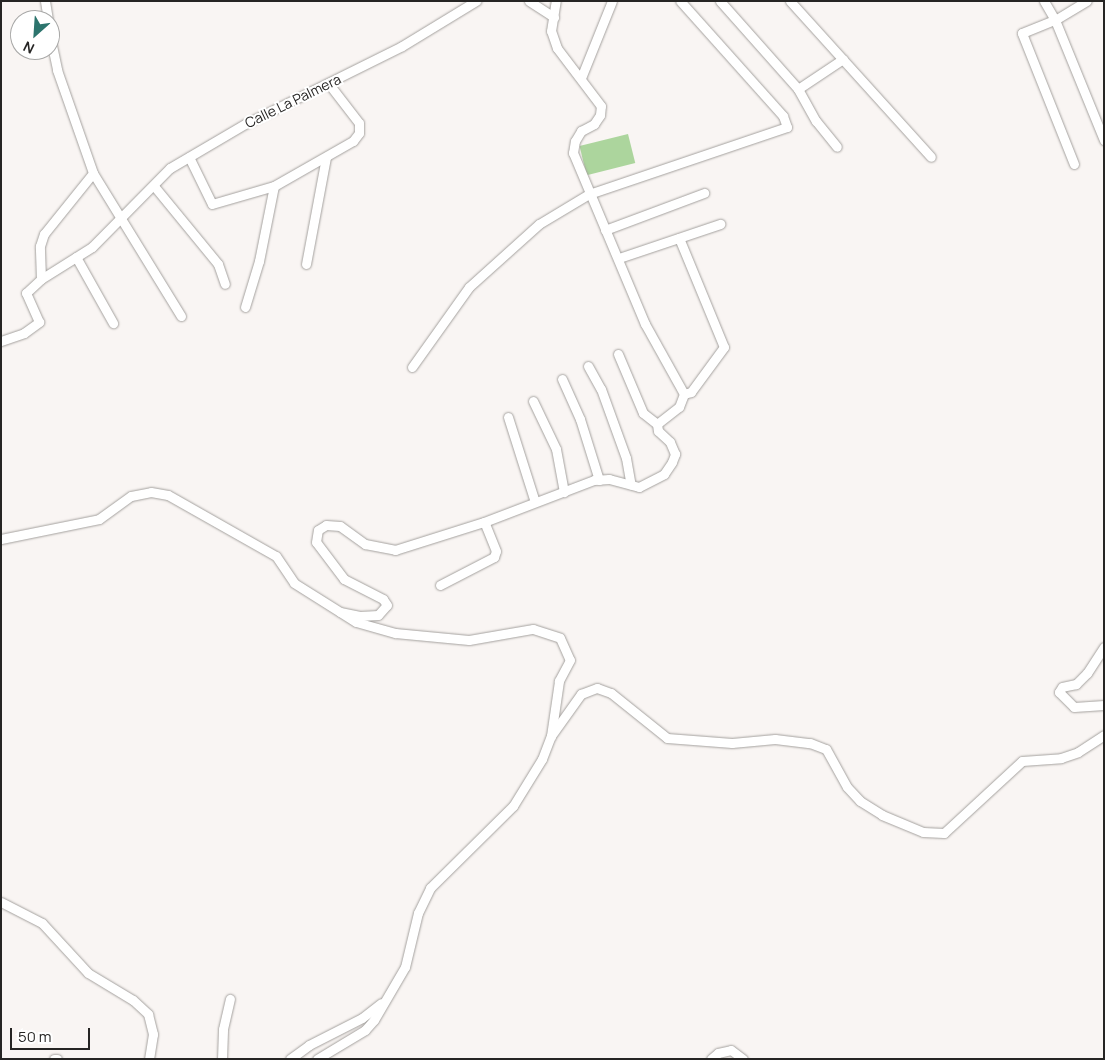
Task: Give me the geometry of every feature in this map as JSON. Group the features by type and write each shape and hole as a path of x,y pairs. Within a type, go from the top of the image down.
{"street":[{"name":"Calle La Palmera","path":"41,279 76,257 124,219 170,168 245,124 329,84 402,46 476,1"},
{"path":"529,1 554,17"},
{"path":"556,1 550,31 557,48 601,106 600,115 594,124 581,132 574,141 573,153 589,194 619,258 645,324 684,394"},
{"path":"581,78 612,1"},
{"path":"412,367 469,287 539,224 589,194 786,127 784,116 680,1"},
{"path":"720,1 798,89 816,121 837,147"},
{"path":"790,1 931,157"},
{"path":"1044,1 1055,20 1091,115 1104,140"},
{"path":"1074,164 1022,33 1055,20 1087,1"},
{"path":"798,89 843,59"},
{"path":"54,60 56,70 93,173 124,219 180,316"},
{"path":"189,157 212,204 274,186 326,158 353,141 359,133 359,123 329,84"},
{"path":"306,264 326,158"},
{"path":"1,341 24,333 40,322 26,293 41,279 40,246 44,234 93,173"},
{"path":"154,186 213,258 225,284"},
{"path":"244,307 259,261 274,186"},
{"path":"605,230 704,193"},
{"path":"619,258 720,224"},
{"path":"679,238 724,347 691,392 684,394"},
{"path":"76,257 113,323"},
{"path":"340,612 360,616 378,615 386,605 383,599 344,579 316,542 318,530 326,524 340,526 365,544 396,550 484,522 599,480 639,487 664,474 675,454 670,442 658,431 657,424 643,413 618,354"},
{"path":"588,366 601,389 626,458 631,485"},
{"path":"562,379 580,418 599,480"},
{"path":"657,424 679,407 684,394"},
{"path":"533,401 556,449 564,492"},
{"path":"508,417 535,502"},
{"path":"1,539 99,519 130,496 151,492 168,495 276,556 294,583 356,622 395,633 469,640 533,629 560,638 570,660 559,681 551,736 542,759 513,806 430,888 418,913 405,967 383,1001 374,1020 365,1030 317,1059"},
{"path":"440,585 494,557 496,552 484,522"},
{"path":"1104,647 1087,673 1076,684 1062,687 1059,692 1074,707 1104,705"},
{"path":"551,736 580,694 596,688 612,694 667,738 732,743 775,739 810,743 826,749 847,787 860,801 882,815 923,832 944,833 1022,761 1061,758 1078,752 1104,735"},
{"path":"1,902 42,923 88,973 133,1000 148,1014 153,1034 149,1059"},
{"path":"222,1059 223,1029 230,999"},
{"path":"290,1059 309,1045 362,1018 383,1001"},
{"path":"710,1059 718,1053 731,1050 743,1059"}],"green space":[{"path":"628,134 635,163 587,175 579,146"}]}
